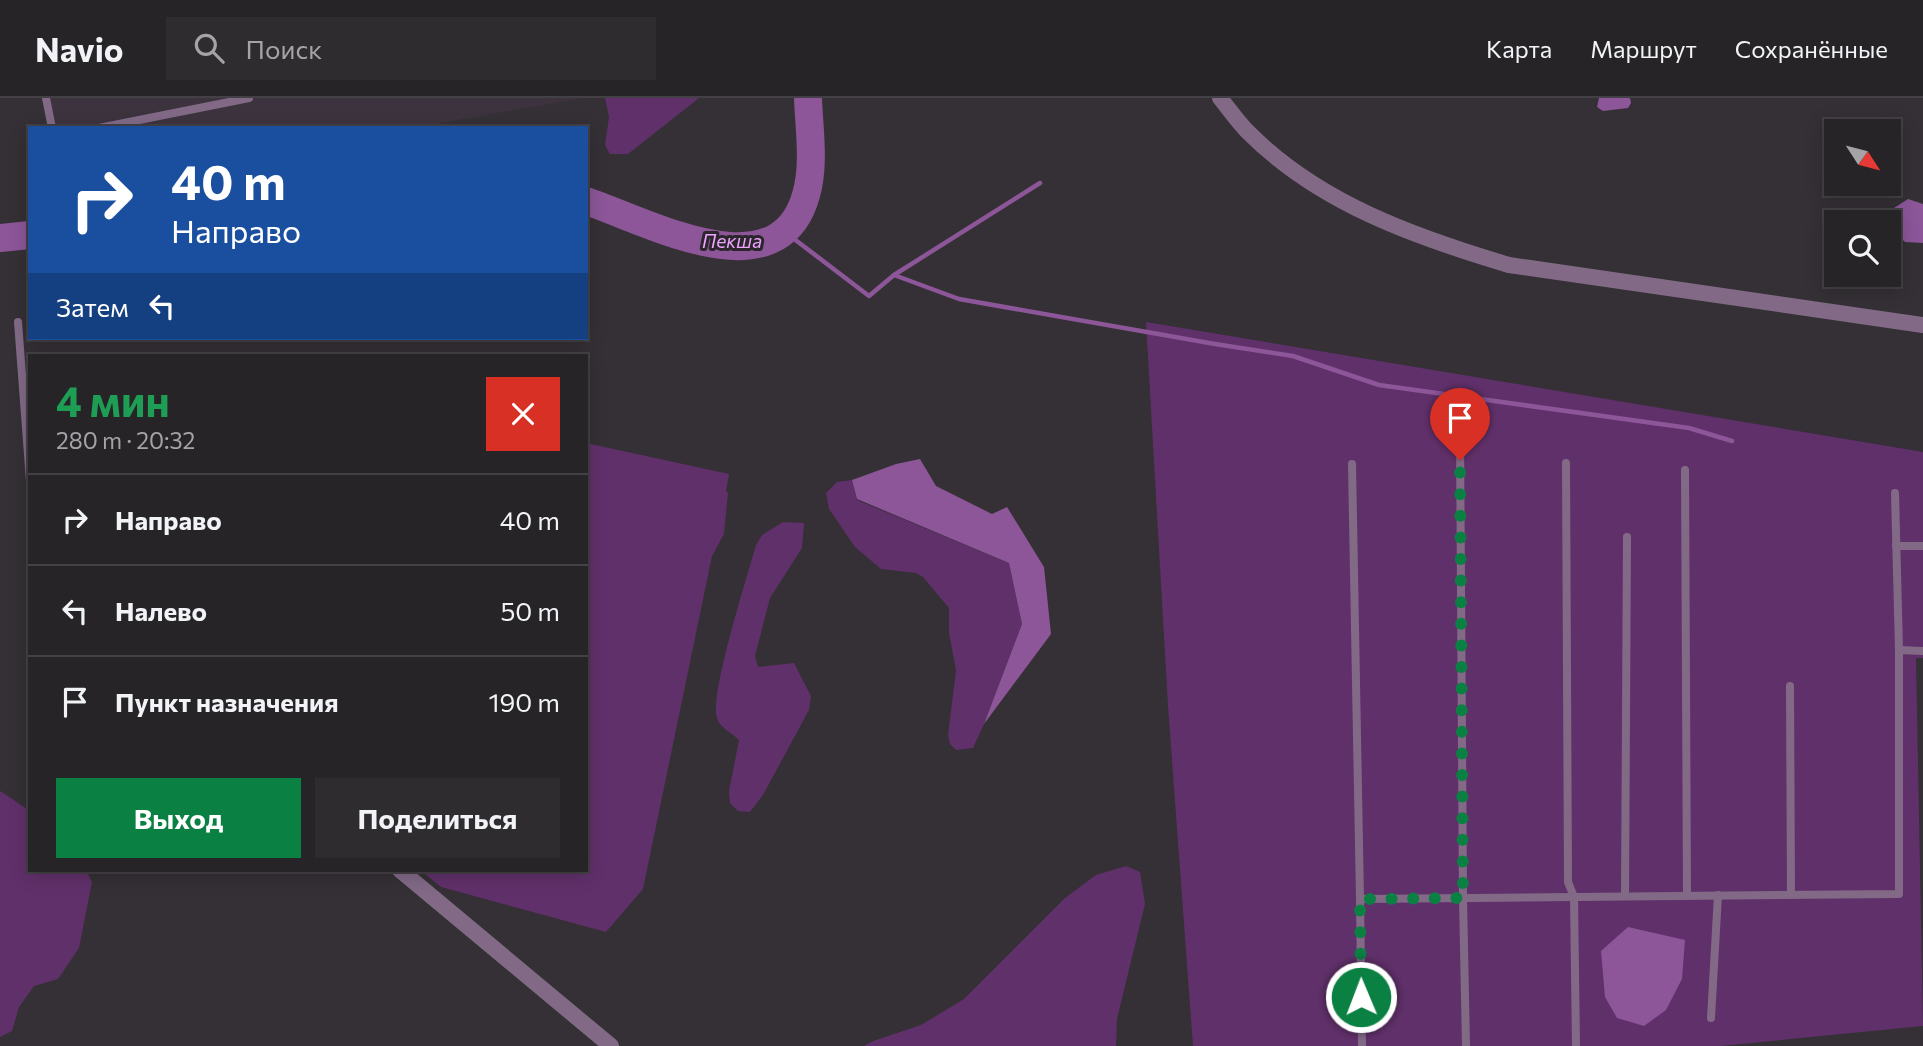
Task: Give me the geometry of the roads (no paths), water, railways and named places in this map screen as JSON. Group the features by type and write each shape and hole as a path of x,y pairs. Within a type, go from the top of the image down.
{"street":[{"path":"1220,98 1247,132 1296,172 1340,200 1381,221 1454,249 1509,265 1923,325"},
{"path":"402,872 611,1046"}],"lane":[{"path":"46,98 52,126"},
{"path":"109,126 249,98"},
{"path":"18,322 28,454"},
{"path":"1460,432 1466,1046"},
{"path":"1566,463 1568,881 1574,897 1576,1046"},
{"path":"1352,464 1362,1046"},
{"path":"1685,470 1687,896"},
{"path":"1360,899 1899,894 1899,650 1895,493"},
{"path":"1625,896 1627,537"},
{"path":"1896,546 1923,546"},
{"path":"1899,650 1923,651"},
{"path":"1790,687 1791,895"},
{"path":"1711,1018 1717,895"}],"waterway":[{"name":"Пекша","path":"588,202 642,223 708,243 740,246 768,241 791,225 806,195 811,159 808,98"},
{"path":"894,275 1040,183"},
{"path":"785,232 869,296 894,275 959,299 1293,356 1379,385 1689,428 1732,441"},
{"name":"Пекша","path":"0,238 28,235"}]}
